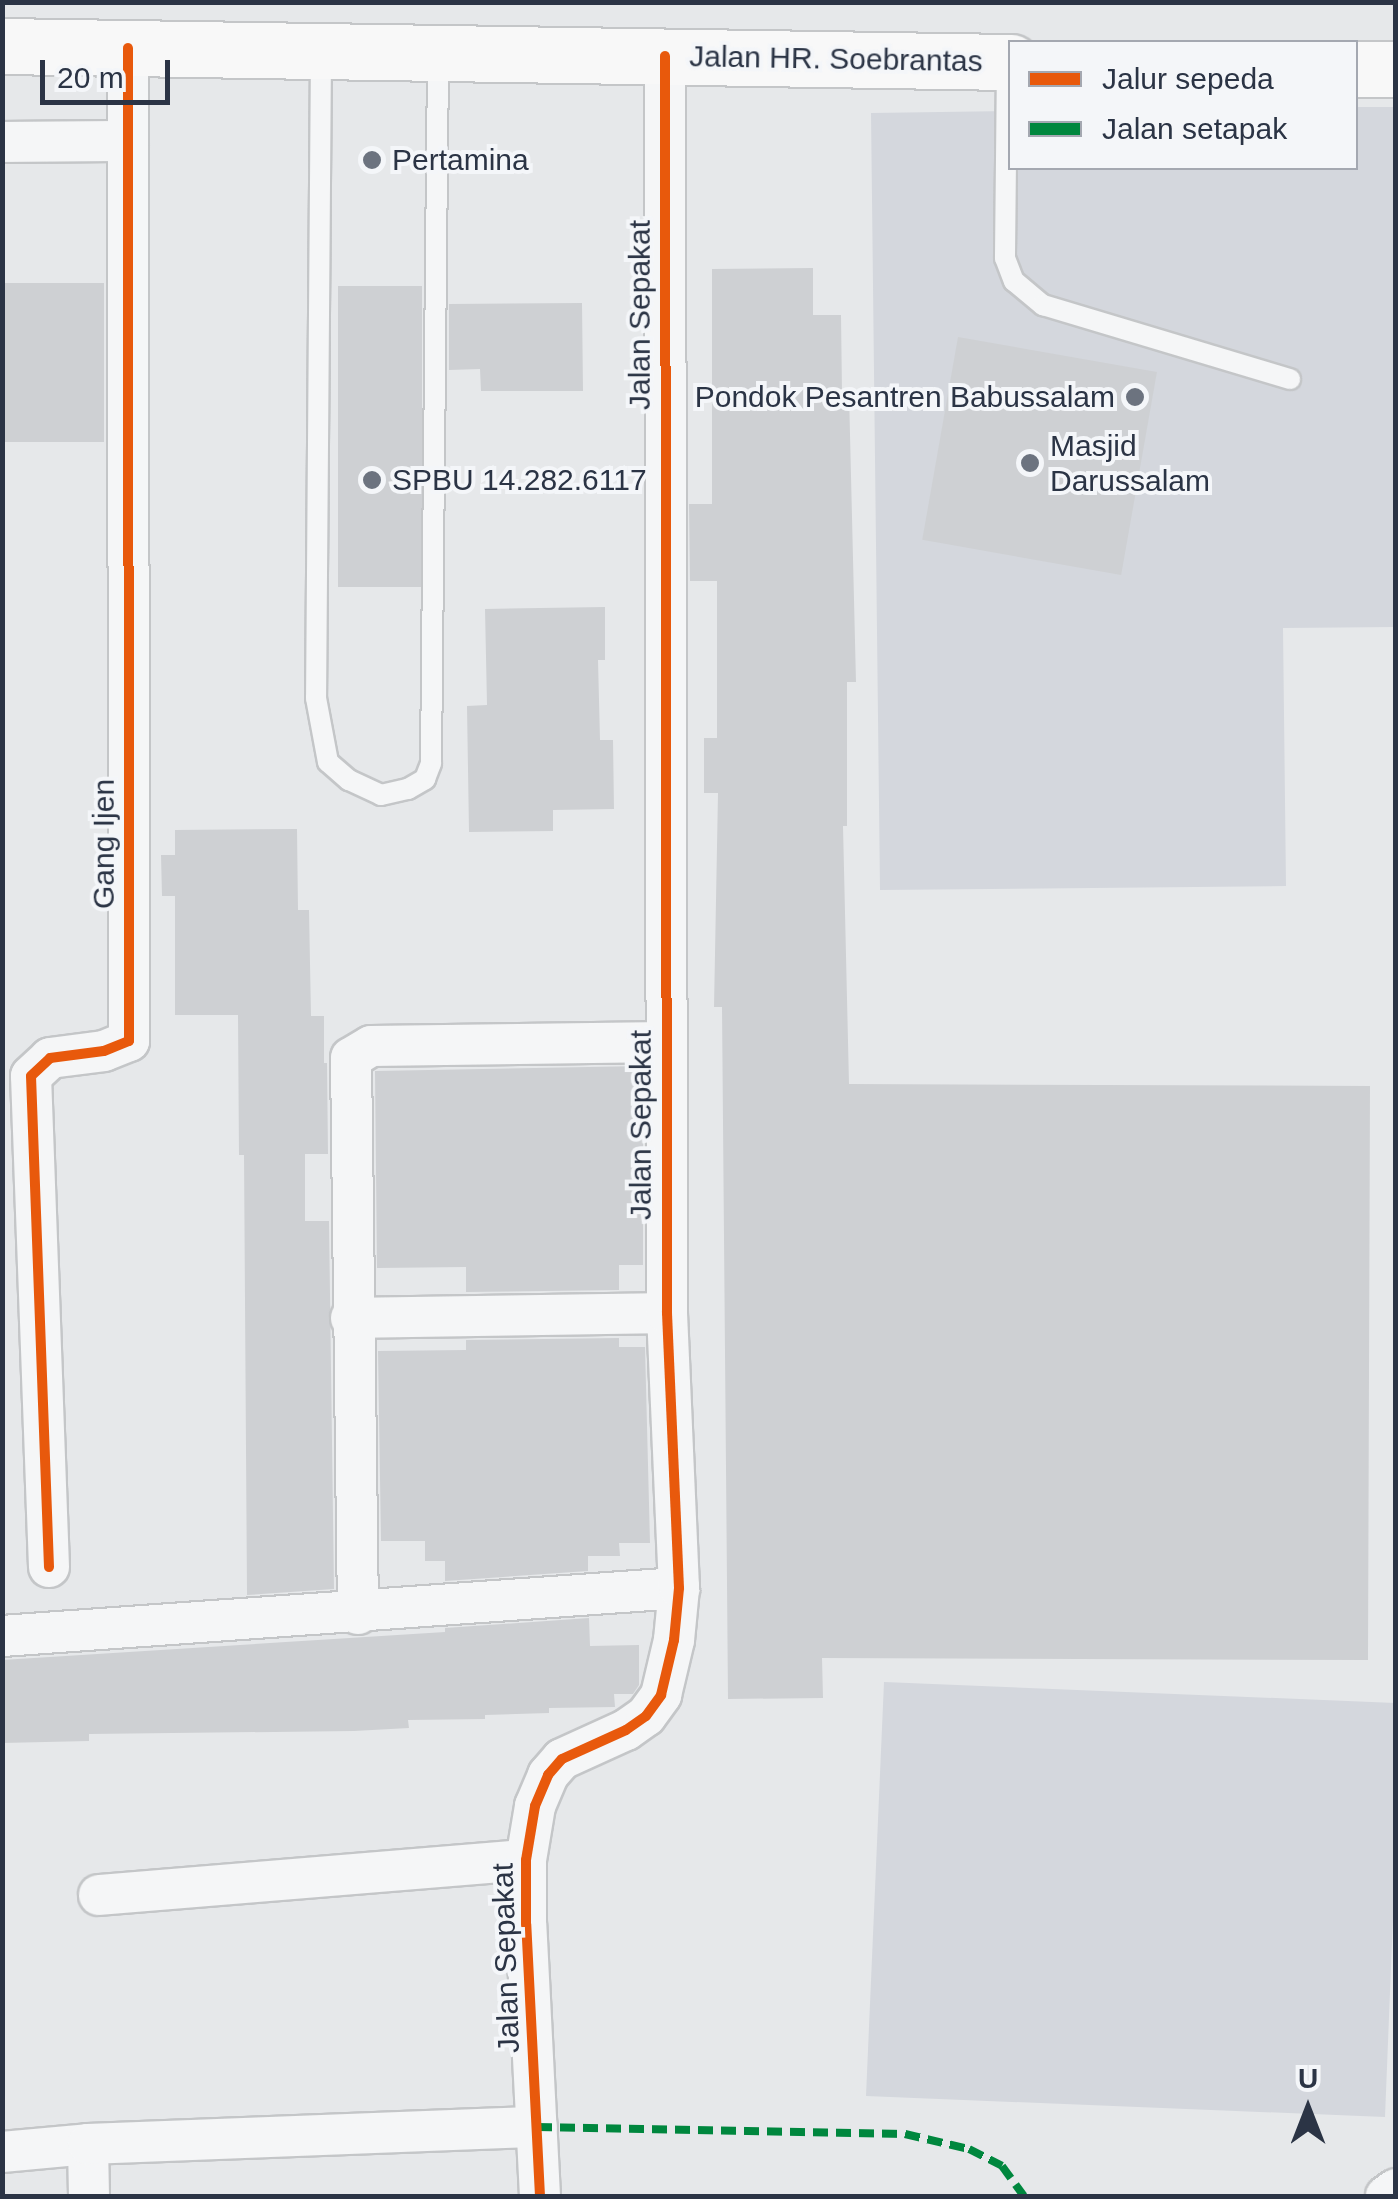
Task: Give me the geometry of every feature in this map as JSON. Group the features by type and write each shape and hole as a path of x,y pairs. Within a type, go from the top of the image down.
{"main road":[{"name":"Jalan HR. Soebrantas","path":"2,46 1008,62"},
{"path":"1358,69 1396,70"}],"street":[{"name":"Gang Ijen","path":"49,1567 31,1076 50,1058 104,1051 129,1040 128,48"},
{"name":"Jalan Sepakat","path":"540,2196 526,1860 535,1806 548,1775 562,1759 626,1730 646,1716 661,1695 674,1640 679,1588 667,1312 665,56"},
{"path":"2,142 128,142"},
{"path":"358,1614 351,1318 351,1058 371,1046 666,1042"},
{"path":"351,1318 667,1312"},
{"path":"2,1636 358,1614 679,1588"},
{"path":"99,1895 526,1860"},
{"path":"2,2152 88,2144 537,2126"},
{"path":"88,2144 89,2196"},
{"path":"1386,2196 1396,2189"}],"lane":[{"path":"322,53 316,698 328,762 349,780 381,794 408,789 424,779 431,764 438,54"},
{"path":"1008,111 1005,258 1014,281 1043,305 1290,379"}],"shaded area":[{"name":"Pondok Pesantren Babussalam","path":"1358,107 1395,107 1395,627 1283,628 1286,886 880,890 871,113 1008,111 1008,170 1358,170"},
{"path":"884,1682 1395,1703 1395,1867 1385,2117 866,2096"}],"building":[{"path":"813,268 813,315 841,315 842,393 849,393 856,682 847,682 847,826 843,826 849,1084 1370,1086 1368,1660 822,1658 823,1698 728,1699 722,1007 714,1007 718,793 704,793 704,738 717,738 717,581 690,581 689,504 712,504 712,269"},
{"path":"2,283 104,283 104,442 2,442"},
{"path":"338,286 422,286 422,587 338,587"},
{"path":"582,303 583,391 481,391 480,369 449,370 449,304"},
{"path":"958,337 1157,372 1121,575 922,540"},
{"path":"605,607 605,660 598,660 600,740 613,740 614,809 553,810 553,831 469,832 467,706 487,705 485,609"},
{"path":"297,829 298,910 309,910 311,1016 324,1016 327,1063 328,1154 305,1154 305,1221 329,1221 334,1589 247,1595 244,1155 239,1155 238,1015 175,1015 175,896 162,896 161,855 175,855 175,830"},
{"path":"643,1066 643,1265 619,1265 619,1290 466,1292 466,1267 377,1268 375,1071"},
{"path":"619,1338 619,1347 645,1347 650,1543 619,1543 620,1556 588,1556 588,1571 445,1581 445,1561 425,1561 425,1541 381,1541 378,1351 466,1350 466,1340"},
{"path":"589,1618 590,1646 639,1645 639,1685 633,1694 614,1694 615,1707 549,1708 549,1713 485,1715 485,1719 408,1720 409,1728 89,1734 89,1741 2,1743 2,1660 445,1632 445,1628"}],"marked path":[{"path":"537,2127 905,2134 969,2149 1002,2166 1024,2196"}],"cycle path":[{"path":"49,1567 31,1076 50,1058 104,1051 129,1041 128,48"},
{"path":"540,2196 526,1924 526,1860 535,1806 548,1775 562,1759 626,1730 646,1716 661,1695 674,1640 679,1588 667,1313 665,56"}],"place":[{"name":"Pertamina","path":"372,160"},
{"name":"Pondok Pesantren Babussalam","path":"1135,397"},
{"name":"Masjid Darussalam","path":"1030,463"},
{"name":"SPBU 14.282.6117","path":"372,480"}]}
